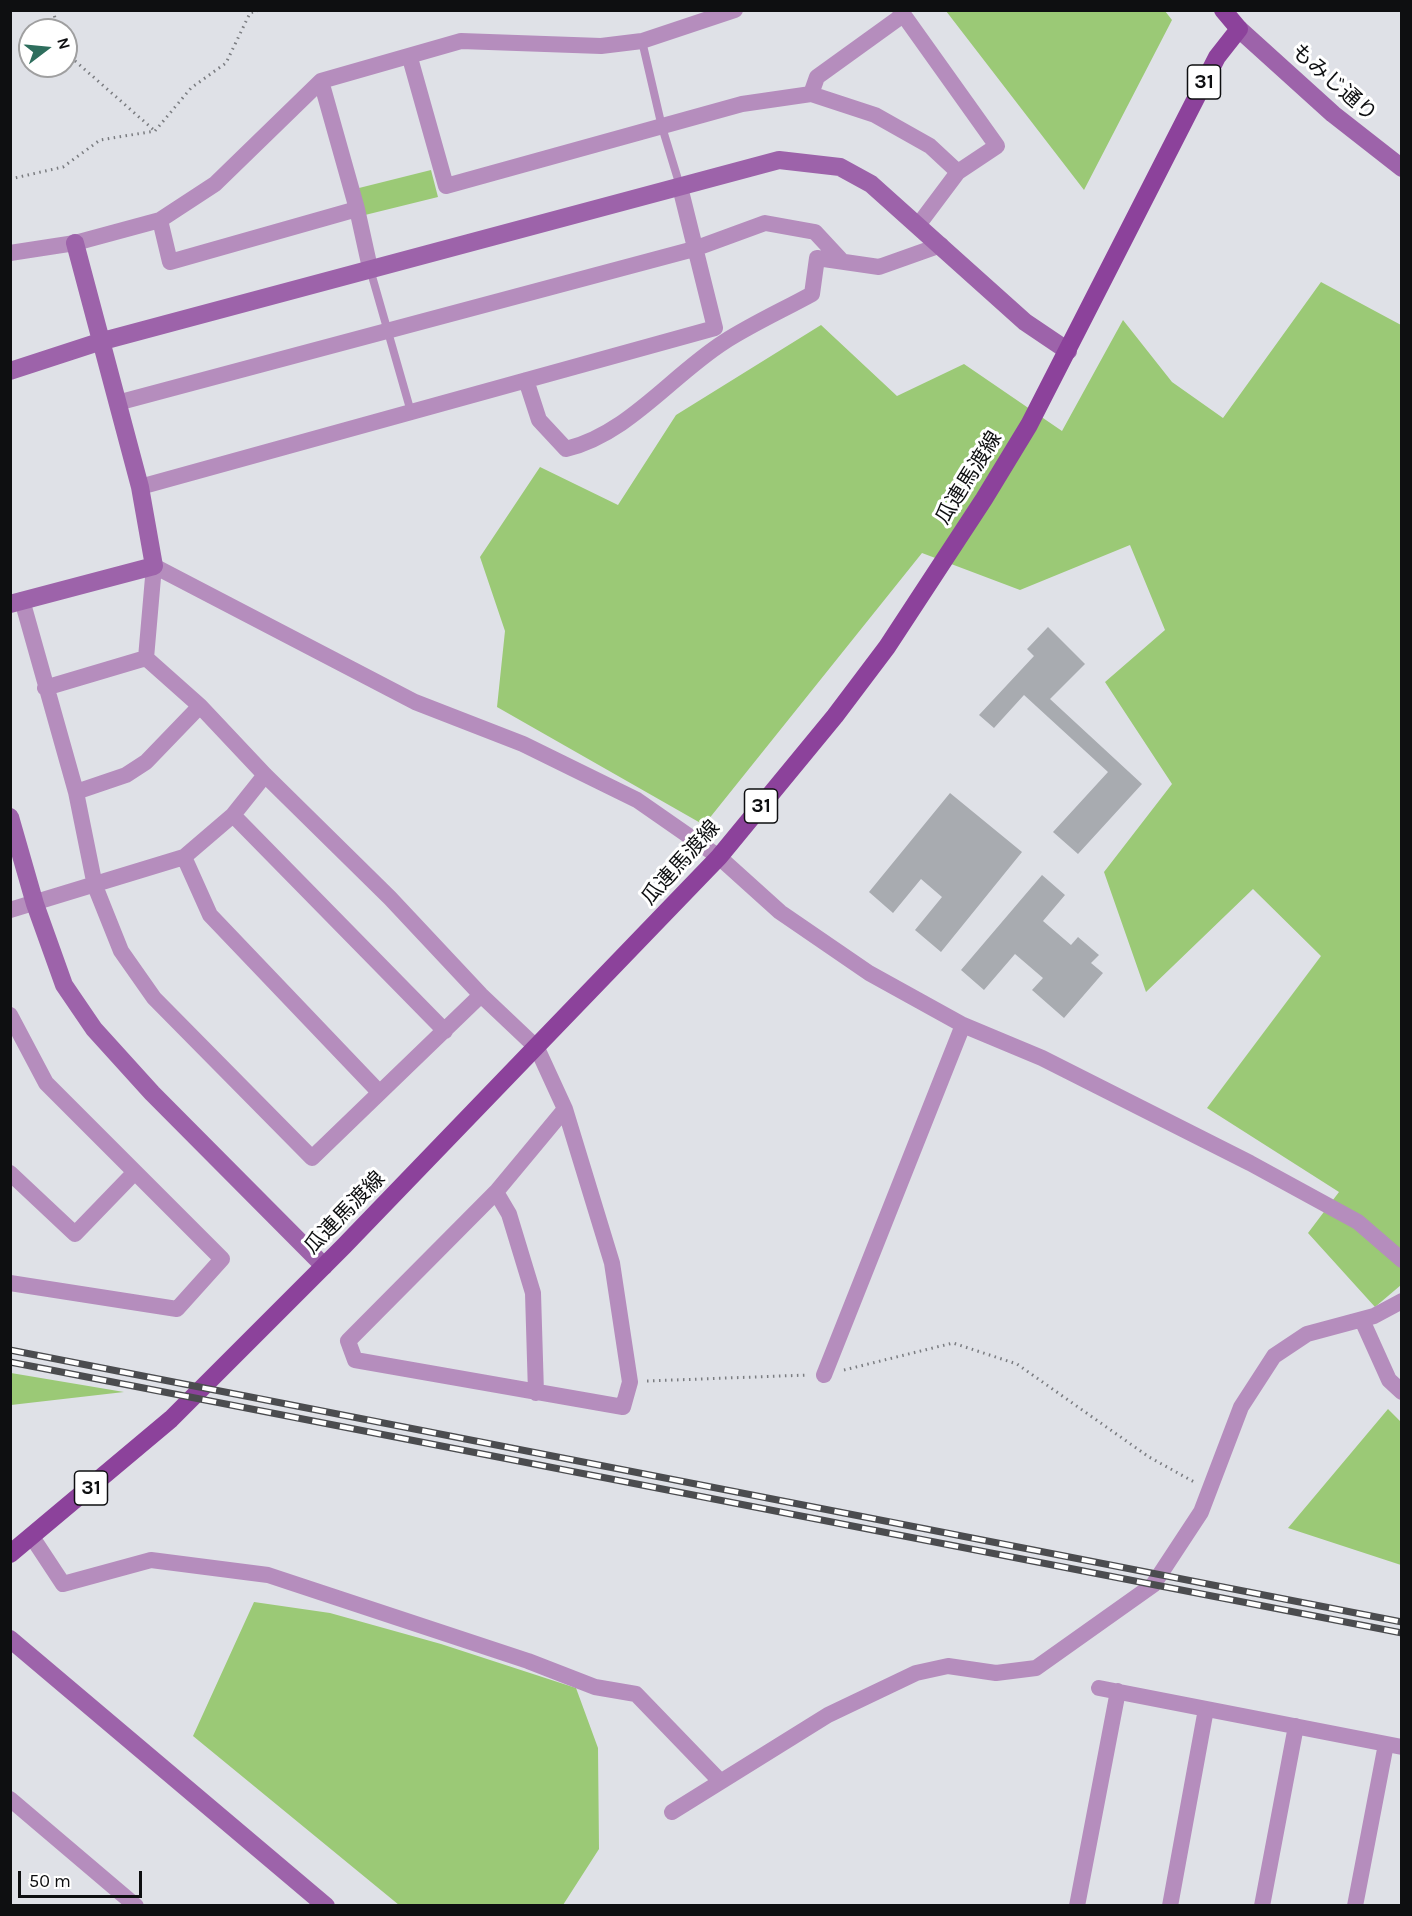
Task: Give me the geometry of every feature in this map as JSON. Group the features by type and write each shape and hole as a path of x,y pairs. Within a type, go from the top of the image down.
{"main road":[{"path":"1223,10 1239,29"},
{"name":"瓜連馬渡線","path":"10,1554 171,1419 324,1266 719,857 835,716 887,647 984,499 1029,425 1217,57 1239,29"}],"street":[{"path":"10,253 75,243 160,220 215,184 321,81 410,58 461,41 600,46 642,41 735,10"},
{"path":"811,93 817,77 902,13 997,146 958,172 919,224"},
{"name":"もみじ通り","path":"1239,29 1333,114 1401,168"},
{"path":"410,58 446,186 742,104 811,93 875,115 930,146 958,172"},
{"path":"321,81 357,209 370,268"},
{"path":"10,371 99,342 779,160 840,167 871,184 919,224 1025,322 1068,351"},
{"path":"140,487 715,328 680,187"},
{"path":"160,220 170,261 357,209"},
{"path":"117,403 694,249 765,223 814,232 841,260"},
{"path":"75,243 99,342 140,487 154,566 146,658"},
{"path":"526,380 539,420 566,449 588,444 624,421 724,342 813,294 817,258 879,267 941,245"},
{"path":"481,995 312,1158 154,998 122,951 95,886 76,792 16,602 154,566 415,702 523,744 637,800 719,857 780,912 869,974 963,1024 1053,1064 1260,1168 1358,1222 1401,1260"},
{"path":"45,688 146,658"},
{"path":"146,658 200,706 265,775 390,898 481,995 537,1048 565,1109 612,1263 630,1382 623,1407 355,1360 348,1341 496,1192 565,1109"},
{"path":"76,792 126,775 147,762 200,706"},
{"path":"10,910 95,886 184,856 233,815 265,775"},
{"path":"233,815 445,1031"},
{"path":"10,817 35,904 64,985 94,1029 152,1093 324,1266"},
{"path":"184,856 210,915 379,1092"},
{"path":"10,1015 46,1083 222,1259 177,1309 10,1283"},
{"path":"824,1375 963,1024"},
{"path":"10,1173 75,1234 134,1173"},
{"path":"496,1192 509,1214 533,1293 536,1393"},
{"path":"672,1812 828,1715 916,1673 948,1666 996,1673 1036,1668 1153,1585 1200,1512 1241,1407 1274,1356 1307,1334 1374,1316 1401,1301"},
{"path":"1362,1320 1389,1380 1401,1392"},
{"path":"32,1537 63,1584 151,1560 268,1575 528,1661 595,1687 636,1694 720,1781"},
{"path":"10,1639 326,1905"},
{"path":"1099,1688 1394,1745 1355,1905"},
{"path":"1077,1905 1118,1691"},
{"path":"1170,1905 1206,1708"},
{"path":"1262,1905 1296,1726"},
{"path":"10,1799 136,1905"}],"lane":[{"path":"642,41 662,127 680,187"},
{"path":"370,268 411,412"}],"path":[{"path":"10,178 63,167 100,140 155,131 191,88 226,63 250,13 260,10"},
{"path":"78,64 155,131"},
{"path":"630,1382 824,1375 953,1343 1017,1364 1149,1457 1209,1490"}],"green space":[{"path":"946,11 1165,11 1172,20 1084,190"},
{"path":"431,170 438,197 365,215 359,188"},
{"path":"1321,282 1401,325 1401,1285 1375,1307 1308,1233 1339,1192 1207,1108 1321,956 1253,889 1146,992 1104,872 1172,784 1105,682 1165,630 1130,545 1020,590 922,553 704,825 497,707 505,631 480,557 540,467 618,505 676,415 821,325 897,396 964,364 1062,431 1123,320 1172,382 1223,418"},
{"path":"11,1373 124,1392 11,1405"},
{"path":"1388,1409 1401,1422 1401,1565 1288,1528"},
{"path":"254,1602 330,1613 441,1644 576,1688 598,1748 599,1849 563,1905 399,1905 193,1736"}],"building":[{"path":"1048,627 1085,664 1050,699 1142,784 1078,854 1053,832 1108,772 1024,695 994,728 979,715 1034,656 1027,649"},
{"path":"950,793 1022,852 941,952 915,930 942,897 921,879 893,913 869,892"},
{"path":"1042,875 1065,895 1043,921 1071,945 1078,937 1099,955 1091,963 1103,973 1064,1018 1032,990 1043,978 1015,954 984,990 961,970"}],"railway":[{"path":"10,1350 1402,1622"},
{"path":"10,1362 1402,1633"}]}
